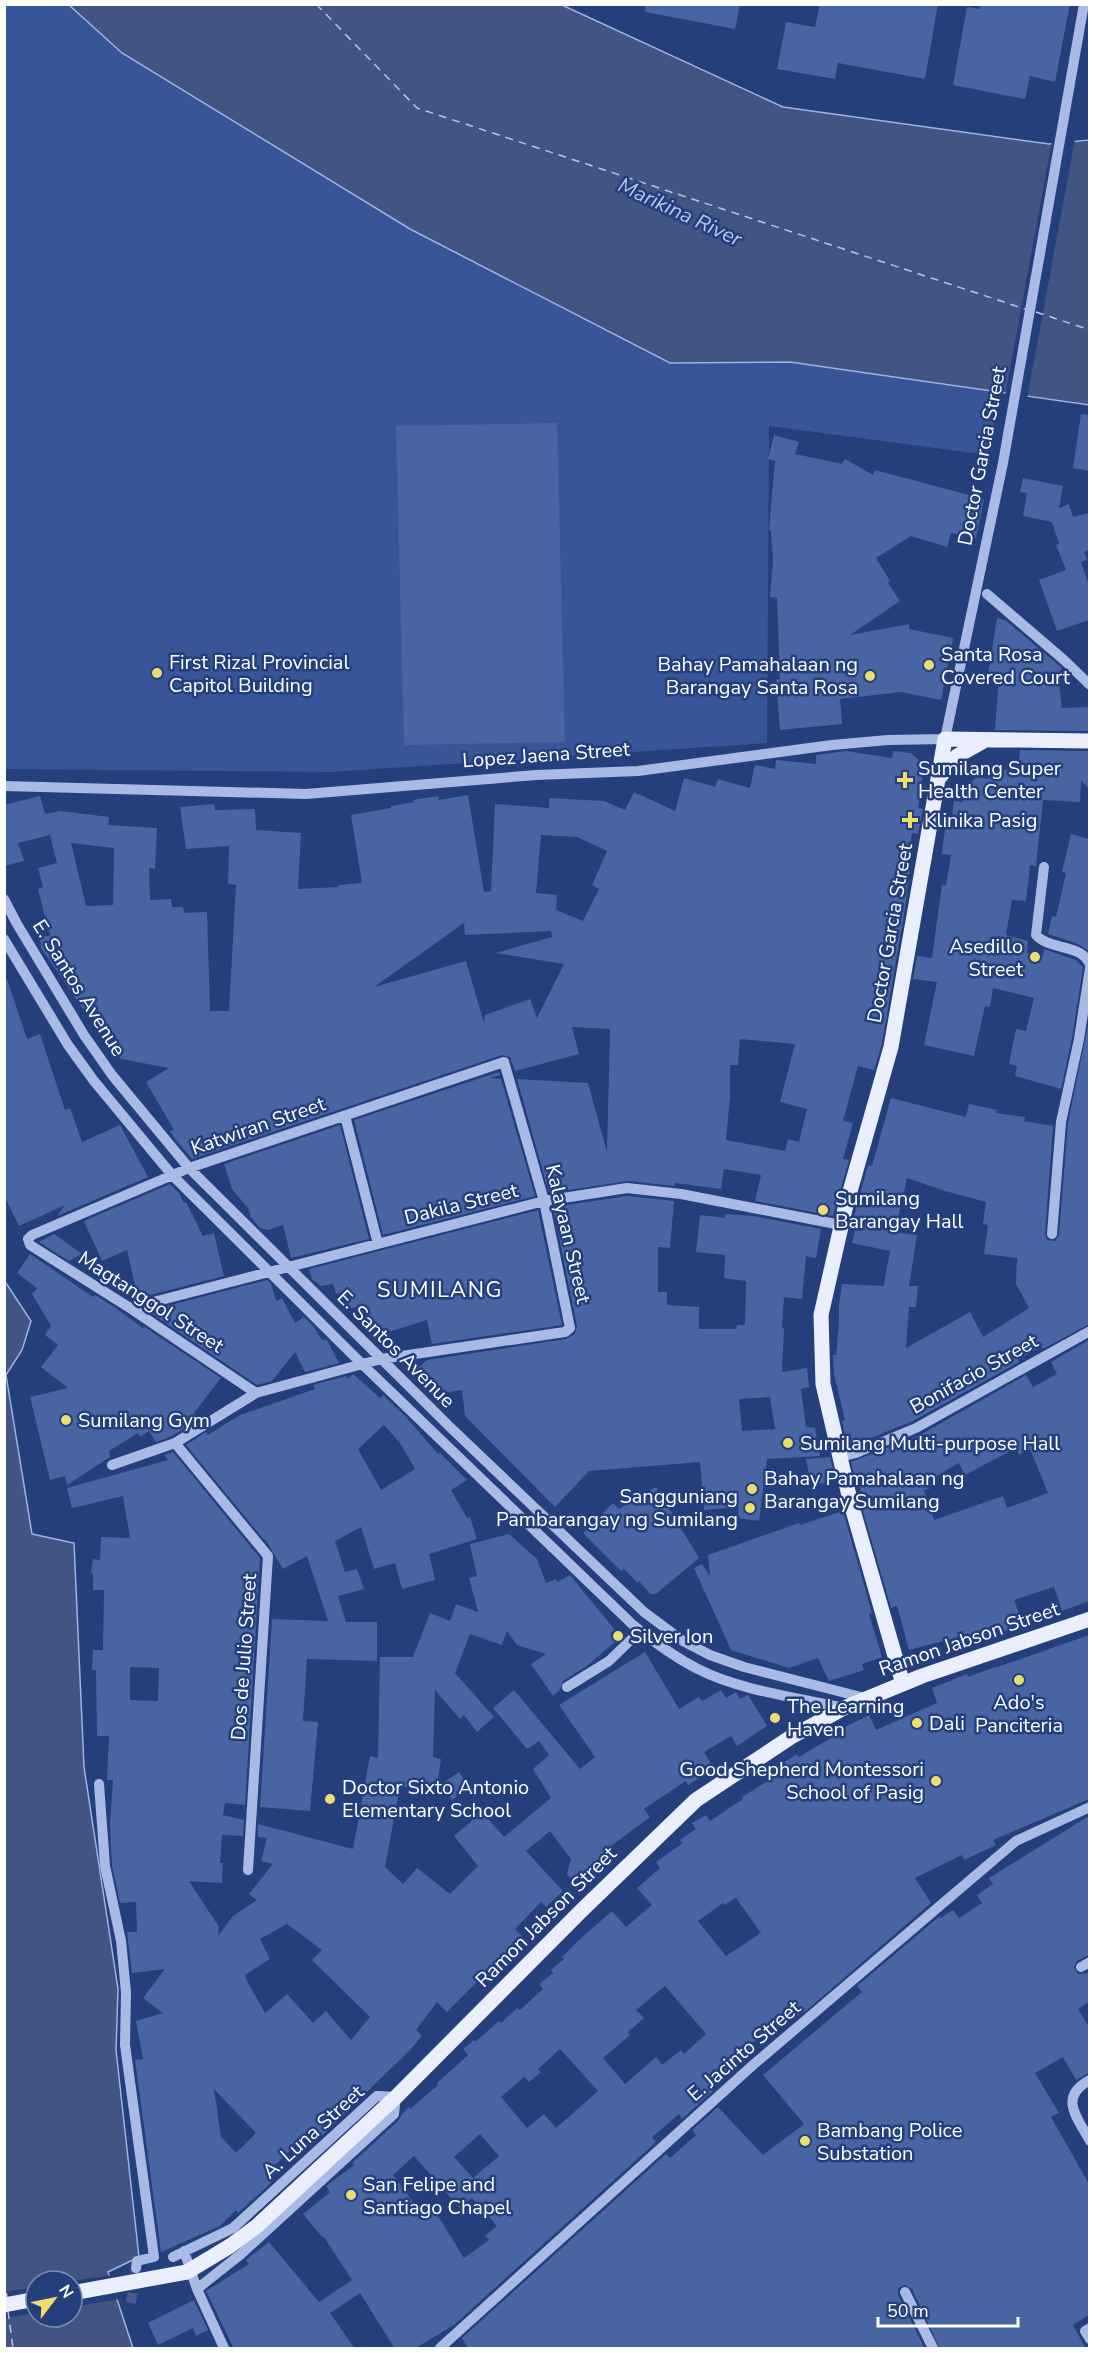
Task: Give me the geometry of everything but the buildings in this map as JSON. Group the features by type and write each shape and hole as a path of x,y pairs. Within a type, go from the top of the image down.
{"main road":[{"name":"Lopez Jaena Street","path":"945,739 1089,741"},
{"name":"Doctor Garcia Street","path":"903,1684 850,1500 823,1384 821,1315 841,1225 891,1047 945,739"},
{"path":"938,780 957,756 991,739"},
{"name":"Ramon Jabson Street","path":"84,2291 187,2272 230,2246 257,2226 396,2097 573,1919 696,1800 792,1737 865,1698 1089,1619"},
{"path":"4,2305 24,2301"}],"street":[{"name":"Doctor Garcia Street","path":"945,739 1003,463 1084,4"},
{"path":"987,594 1064,660 1089,686"},
{"name":"Lopez Jaena Street","path":"4,786 306,794 536,775 638,771 832,745 888,740 945,739"},
{"path":"1044,867 1036,935 1046,943 1085,956 1089,966 1079,1039 1061,1122 1052,1234"},
{"name":"E. Santos Avenue","path":"4,899 84,1035 108,1070 189,1168 381,1359 644,1612 683,1641 710,1655 744,1667 865,1698"},
{"name":"E. Santos Avenue","path":"4,939 68,1045 94,1081 172,1175 361,1363 640,1631 661,1648 699,1670 734,1682 844,1708"},
{"name":"Katwiran Street","path":"28,1239 32,1235 189,1168 504,1062"},
{"name":"Kalayaan Street","path":"112,1466 176,1443 256,1394 361,1363 565,1332 570,1328 544,1201 504,1062"},
{"path":"345,1116 378,1244"},
{"name":"Dakila Street","path":"130,1308 544,1201 627,1188 681,1194 841,1225"},
{"name":"Magtanggol Street","path":"28,1239 30,1245 130,1308 256,1394"},
{"name":"Bonifacio Street","path":"840,1457 856,1453 916,1428 1089,1331"},
{"name":"Dos de Julio Street","path":"176,1443 268,1556 248,1870"},
{"path":"567,1687 609,1661 640,1631"},
{"path":"99,1784 105,1866 121,1941 126,1992 124,2045 154,2257 137,2261 136,2268"},
{"name":"E. Jacinto Street","path":"440,2349 451,2344 747,2070 1016,1841 1089,1806"},
{"path":"1089,2080 1080,2085 1072,2097 1072,2109 1089,2141"},
{"name":"A. Luna Street","path":"173,2257 233,2228 377,2096 396,2097 394,2114 241,2254 197,2289"},
{"path":"184,2251 197,2289 224,2349"},
{"path":"905,2292 933,2349"}],"shaded area":[{"path":"5,5 69,5 122,53 410,229 670,363 790,362 1001,392 988,455 769,426 767,743 331,772 5,769"}],"water":[{"name":"Marikina River","path":"69,5 562,5 783,107 1049,144 1089,140 1089,405 790,362 670,363 410,229 122,53"},
{"path":"4,1280 31,1321 22,1350 6,1375 32,1534 74,1543 84,1767 118,1989 116,2050 139,2257 108,2272 133,2348 5,2348"}],"pier":[{"path":"1075,139 1027,399 1005,396 1052,141"},
{"path":"112,2275 120,2299 84,2305 84,2279"},
{"path":"24,2289 24,2315 5,2318 5,2292"}],"ferry route":[{"path":"316,4 417,108 1025,309"},
{"path":"1036,312 1090,330"},
{"path":"4,2279 7,2297"},
{"path":"8,2311 13,2348"}],"tunnel":[{"path":"131,2303 136,2268"}],"place":[{"name":"Santa Rosa Covered Court","path":"929,665"},
{"name":"First Rizal Provincial Capitol Building","path":"157,673"},
{"name":"Bahay Pamahalaan ng Barangay Santa Rosa","path":"870,676"},
{"name":"Sumilang Super Health Center","path":"905,780"},
{"name":"Klinika Pasig","path":"910,820"},
{"name":"Asedillo Street","path":"1035,957"},
{"name":"Sumilang Barangay Hall","path":"823,1210"},
{"name":"Sumilang Gym","path":"66,1420"},
{"name":"Sumilang Multi-purpose Hall","path":"788,1443"},
{"name":"Bahay Pamahalaan ng Barangay Sumilang","path":"752,1489"},
{"name":"Sangguniang Pambarangay ng Sumilang","path":"750,1508"},
{"name":"Silver Ion","path":"618,1636"},
{"name":"Ado's Panciteria","path":"1019,1680"},
{"name":"The Learning Haven","path":"775,1718"},
{"name":"Dali","path":"917,1723"},
{"name":"Good Shepherd Montessori School of Pasig","path":"936,1781"},
{"name":"Doctor Sixto Antonio Elementary School","path":"330,1799"},
{"name":"Bambang Police Substation","path":"805,2141"},
{"name":"San Felipe and Santiago Chapel","path":"351,2195"}],"district":[{"name":"SUMILANG","path":"440,1290"}]}
